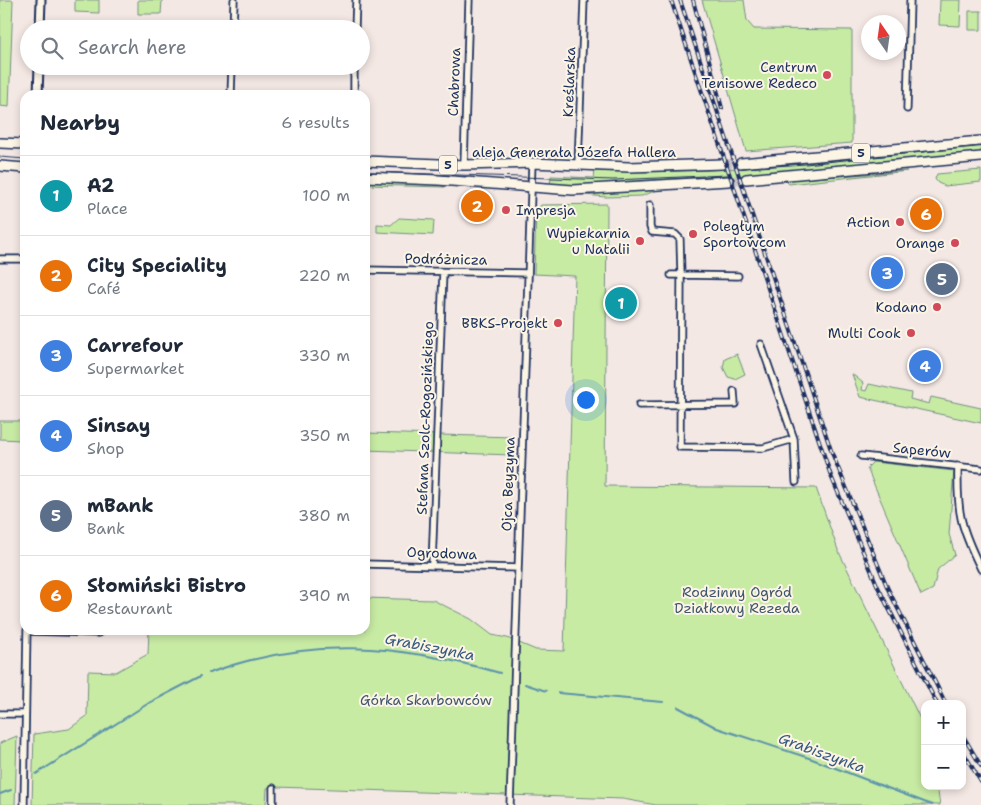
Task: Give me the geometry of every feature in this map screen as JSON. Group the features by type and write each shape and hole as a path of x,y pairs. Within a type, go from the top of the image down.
{"main road":[{"name":"5","path":"741,163 981,141"},
{"path":"0,143 20,144"},
{"name":"5","path":"746,179 981,157"},
{"name":"aleja Generała Józefa Hallera","path":"370,162 464,165 532,163 656,167 723,164"},
{"path":"0,166 20,168"},
{"name":"5","path":"370,177 583,190 729,181"}],"street":[{"path":"40,20 41,0"},
{"path":"233,20 234,0"},
{"path":"356,0 356,20"},
{"name":"Chabrowa","path":"464,165 469,0"},
{"name":"Kreślarska","path":"578,165 584,0"},
{"path":"907,109 910,0"},
{"path":"38,90 39,75"},
{"path":"231,90 232,75"},
{"path":"354,75 354,90"},
{"name":"Ojca Beyzyma","path":"510,805 532,163"},
{"path":"650,206 650,227 652,232 675,234 680,239 680,447 763,448 794,439"},
{"path":"0,259 20,259"},
{"name":"Podróżnicza","path":"370,270 528,272"},
{"name":"Stefana Szolc-Rogozińskiego","path":"432,565 443,272"},
{"path":"671,275 738,276"},
{"path":"761,344 794,439 796,482"},
{"path":"639,404 735,404 734,391"},
{"name":"Saperów","path":"861,456 981,469"},
{"path":"958,466 957,502 960,521 981,569"},
{"name":"Ogrodowa","path":"370,564 518,568"},
{"path":"24,805 27,635"},
{"path":"0,714 25,714"},
{"path":"273,788 273,805"}],"green space":[{"path":"0,0 13,0 9,107 0,106"},
{"path":"75,0 99,0 99,13 75,12"},
{"path":"138,0 162,0 161,14 138,14"},
{"path":"702,0 744,0 747,21 754,29 852,30 852,143 746,151"},
{"path":"940,0 961,0 960,26 939,25"},
{"path":"969,11 981,11 981,30 969,30"},
{"path":"981,144 981,153 820,169 712,179 550,186 551,176 594,178 595,171 643,172 740,168 836,160"},
{"path":"981,170 981,182 945,186 938,183 935,179 937,174"},
{"path":"907,171 789,184 785,180"},
{"path":"370,181 437,184 445,187 370,185"},
{"path":"660,189 642,196 606,197 574,194"},
{"path":"607,204 605,486 816,488 838,550 921,721 921,790 938,790 940,805 656,805 623,799 276,787 267,788 266,805 32,805 34,734 69,729 87,716 88,671 116,672 148,654 149,635 370,635 370,598 433,600 471,619 492,635 507,638 536,650 564,651 575,276 534,274 536,211 541,205"},
{"path":"399,218 434,220 433,235 377,232 377,224 391,225"},
{"path":"737,354 745,374 735,379 728,377 723,367 725,359"},
{"path":"852,374 863,383 862,390 866,391 869,384 911,393 910,399 929,404 931,397 981,408 981,423 860,397"},
{"path":"0,421 20,421 20,440 0,439"},
{"path":"370,433 514,437 513,455 370,450"},
{"path":"873,462 954,471 949,534 955,555 938,569 933,589 921,595 867,468"},
{"path":"17,736 15,805 0,805 0,743"}],"waterway":[{"name":"Grabiszynka","path":"209,673 246,661 282,653 354,648 426,656 500,673"},
{"name":"Grabiszynka","path":"36,774 149,703 201,676"},
{"name":"Grabiszynka","path":"525,684 546,691"},
{"name":"Grabiszynka","path":"558,693 663,702"},
{"name":"Grabiszynka","path":"678,707 717,728 812,759 932,805"},
{"name":"Grabiszynka","path":"0,794 11,790"}],"tunnel":[{"path":"723,164 741,163"},
{"path":"729,181 746,179"}],"tram line":[{"path":"742,168 806,164 981,146"},
{"path":"0,157 20,159"},
{"path":"370,172 613,180 727,175"}],"railway":[{"path":"671,0 831,476 878,587 935,700"},
{"path":"680,0 832,453 888,589 944,700"},
{"path":"693,0 722,108"},
{"path":"966,741 981,766"},
{"path":"966,757 981,782"}],"place":[{"name":"Centrum Tenisowe Redeco","path":"827,75"},
{"name":"City Speciality","path":"477,206"},
{"name":"Impresja","path":"506,210"},
{"name":"Słomiński Bistro","path":"926,214"},
{"name":"Action","path":"900,222"},
{"name":"Poległym Sportowcom","path":"693,234"},
{"name":"Wypiekarnia u Natalii","path":"640,241"},
{"name":"Orange","path":"955,243"},
{"name":"Carrefour","path":"887,273"},
{"name":"mBank","path":"942,279"},
{"name":"A2","path":"621,303"},
{"name":"Kodano","path":"937,307"},
{"name":"BBKS-Projekt","path":"558,323"},
{"name":"Multi Cook","path":"911,333"},
{"name":"Sinsay","path":"925,366"}],"park label":[{"name":"Rodzinny Ogród Działkowy Rezeda","path":"737,600"},
{"name":"Górka Skarbowców","path":"426,700"}]}
